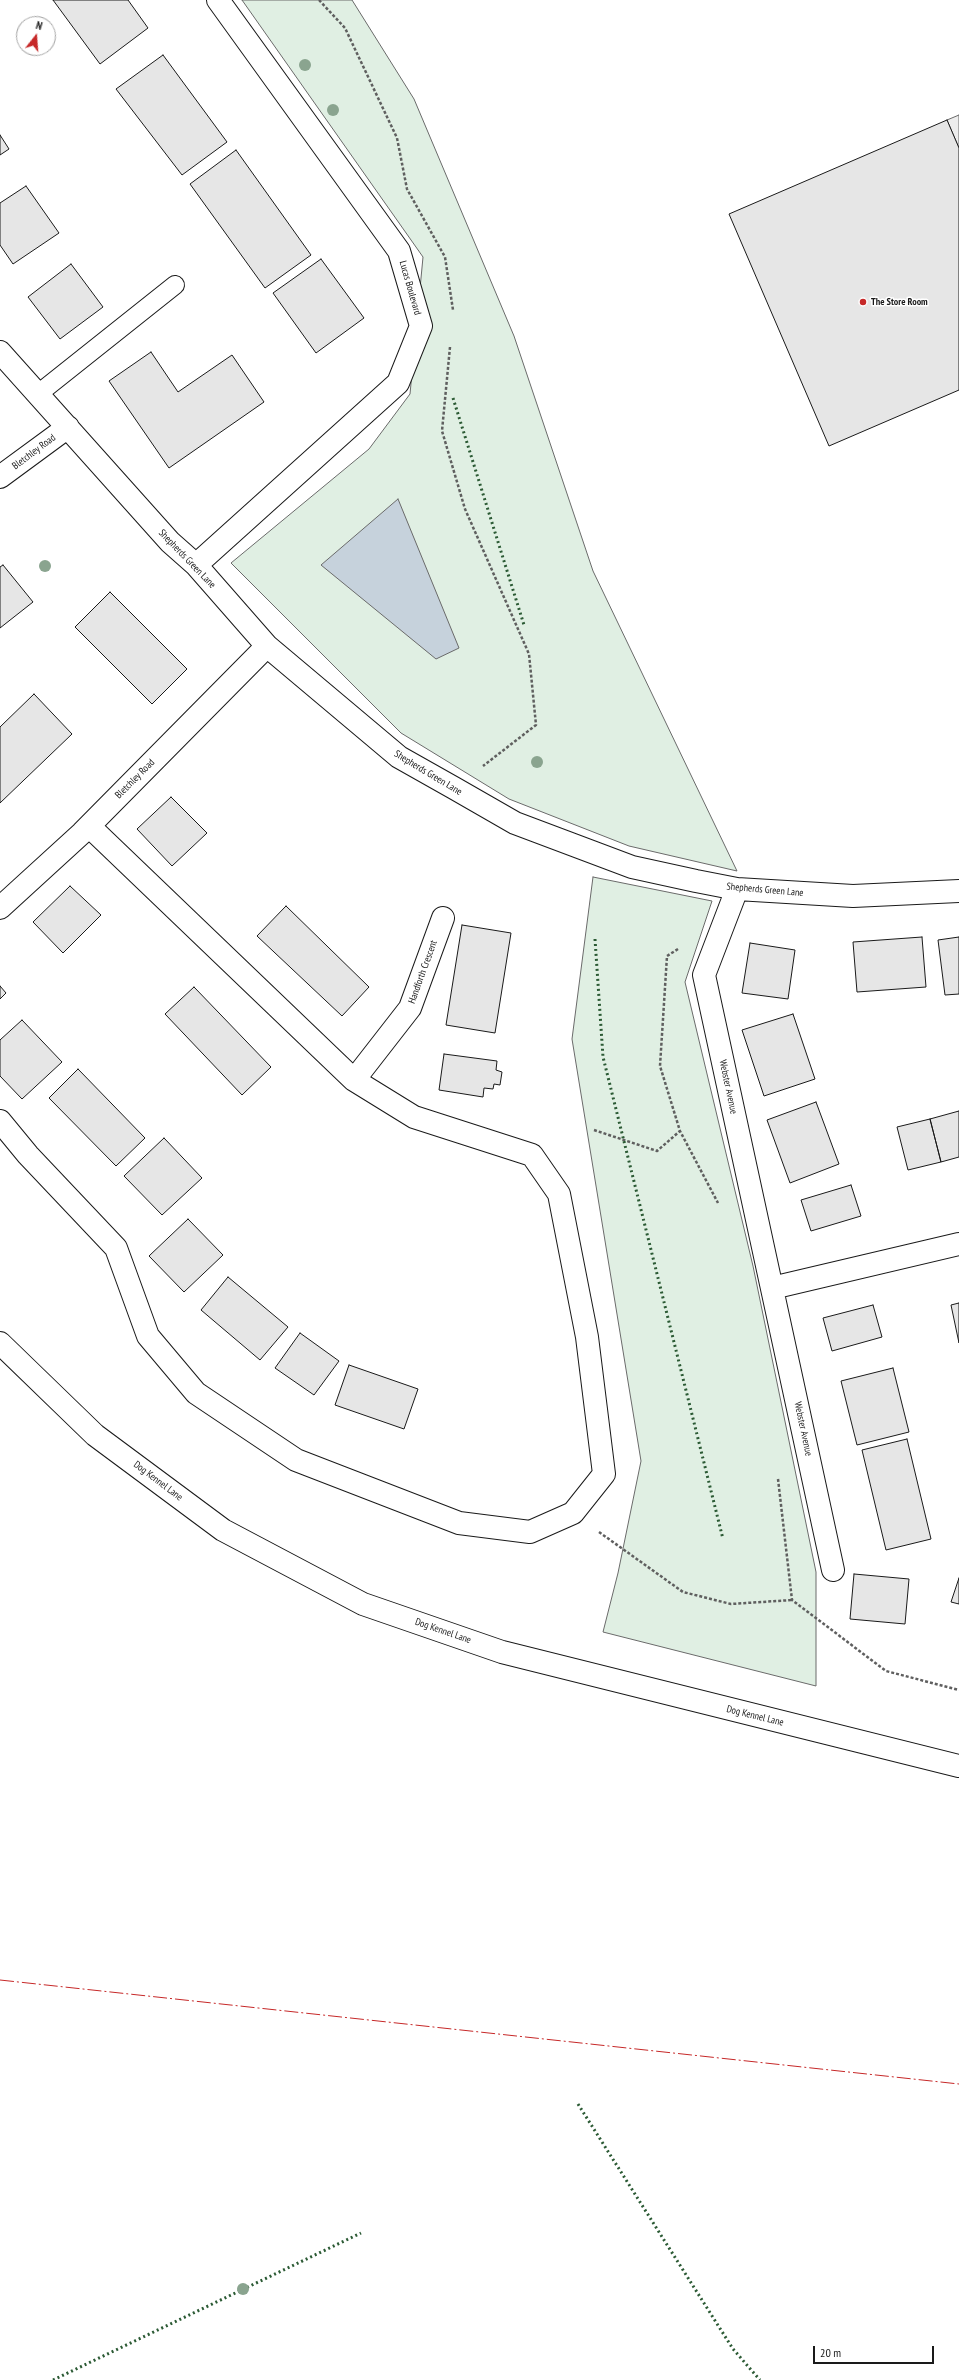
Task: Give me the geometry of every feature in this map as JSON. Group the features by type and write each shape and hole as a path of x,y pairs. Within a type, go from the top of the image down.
{"street":[{"name":"Lucas Boulevard","path":"196,565 398,383 421,326 399,251 218,0"},
{"name":"Shepherds Green Lane","path":"0,352 170,542 196,565 267,646 399,758 515,822 632,867 737,890 853,896 959,891"},
{"name":"Bletchley Road","path":"0,477 68,427"},
{"name":"Bletchley Road","path":"0,908 89,826 267,646"},
{"path":"0,1121 28,1155 116,1248 148,1336 196,1393 296,1460 459,1523 530,1532 573,1513 604,1474 587,1337 559,1194 532,1156 414,1117 354,1080 89,826"},
{"name":"Webster Avenue","path":"737,890 704,975 833,1570"},
{"name":"Handforth Crescent","path":"354,1080 410,1008 443,918"},
{"path":"772,1288 959,1244"},
{"name":"Dog Kennel Lane","path":"0,1343 95,1435 223,1530 363,1604 502,1652 959,1766"}],"lane":[{"path":"38,394 174,285"}],"path":[{"path":"319,0 345,28 397,138 407,189 445,257 453,312"},
{"path":"450,344 442,431 465,509 529,654 536,725 454,788"},
{"path":"594,1130 657,1151 680,1131"},
{"path":"573,1513 683,1592 731,1604 792,1600"}],"green space":[{"path":"242,0 352,0 414,99 514,336 593,571 737,871 629,846 509,799 401,733 231,563 369,449 410,394 423,257"},
{"path":"593,877 712,901 685,982 753,1266 816,1572 816,1686 603,1632 618,1573 641,1461 572,1039"}],"shaded area":[{"path":"959,115 959,148 947,120"},
{"path":"398,499 459,648 436,659 321,565"}],"building":[{"path":"53,0 128,0 148,28 100,64"},
{"path":"163,55 227,142 182,175 116,89"},
{"name":"The Store Room","path":"947,120 959,148 959,390 829,446 729,214"},
{"path":"0,135 9,149 0,155"},
{"path":"236,150 311,255 265,288 190,184"},
{"path":"26,186 59,233 13,264 0,245 0,203"},
{"path":"321,259 364,318 316,353 273,293"},
{"path":"71,264 103,307 60,339 28,297"},
{"path":"151,352 178,392 232,355 264,402 169,468 109,381"},
{"path":"3,565 33,602 0,628 0,567"},
{"path":"110,592 187,669 152,704 75,627"},
{"path":"34,694 72,734 0,803 0,727"},
{"path":"171,797 207,833 172,866 137,829"},
{"path":"70,886 101,915 63,953 33,922"},
{"path":"286,906 369,987 342,1016 257,936"},
{"path":"462,925 511,933 495,1033 446,1025"},
{"path":"922,937 926,987 857,992 853,942"},
{"path":"959,937 959,994 945,995 938,940"},
{"path":"750,943 795,950 788,999 742,993"},
{"path":"0,986 6,993 0,999"},
{"path":"194,987 271,1067 242,1095 165,1014"},
{"path":"793,1014 815,1079 764,1096 742,1030"},
{"path":"22,1020 62,1062 22,1099 0,1076 0,1040"},
{"path":"444,1054 497,1061 496,1070 502,1072 500,1085 494,1084 493,1089 484,1088 483,1097 439,1090"},
{"path":"78,1069 145,1138 116,1166 49,1098"},
{"path":"816,1102 839,1164 790,1183 767,1120"},
{"path":"959,1111 959,1157 941,1162 930,1119"},
{"path":"930,1119 941,1162 908,1170 897,1127"},
{"path":"164,1138 202,1178 162,1215 124,1176"},
{"path":"851,1185 861,1216 811,1231 801,1200"},
{"path":"188,1219 223,1255 184,1292 149,1256"},
{"path":"228,1277 288,1327 260,1360 201,1310"},
{"path":"959,1303 959,1343 951,1305"},
{"path":"873,1305 882,1337 832,1351 823,1318"},
{"path":"300,1333 339,1361 314,1395 275,1368"},
{"path":"349,1365 418,1389 404,1429 335,1405"},
{"path":"893,1368 909,1432 857,1445 841,1381"},
{"path":"907,1439 931,1539 886,1550 862,1450"},
{"path":"854,1574 909,1579 905,1624 850,1619"},
{"path":"959,1578 959,1604 951,1602"}],"hedge":[{"path":"453,398 524,625"},
{"path":"595,939 603,1057 723,1539"},
{"path":"578,2104 733,2349 760,2380"},
{"path":"53,2380 361,2233"}],"power":[{"path":"0,1980 959,2084"}],"place":[{"name":"The Store Room","path":"863,302"}]}
